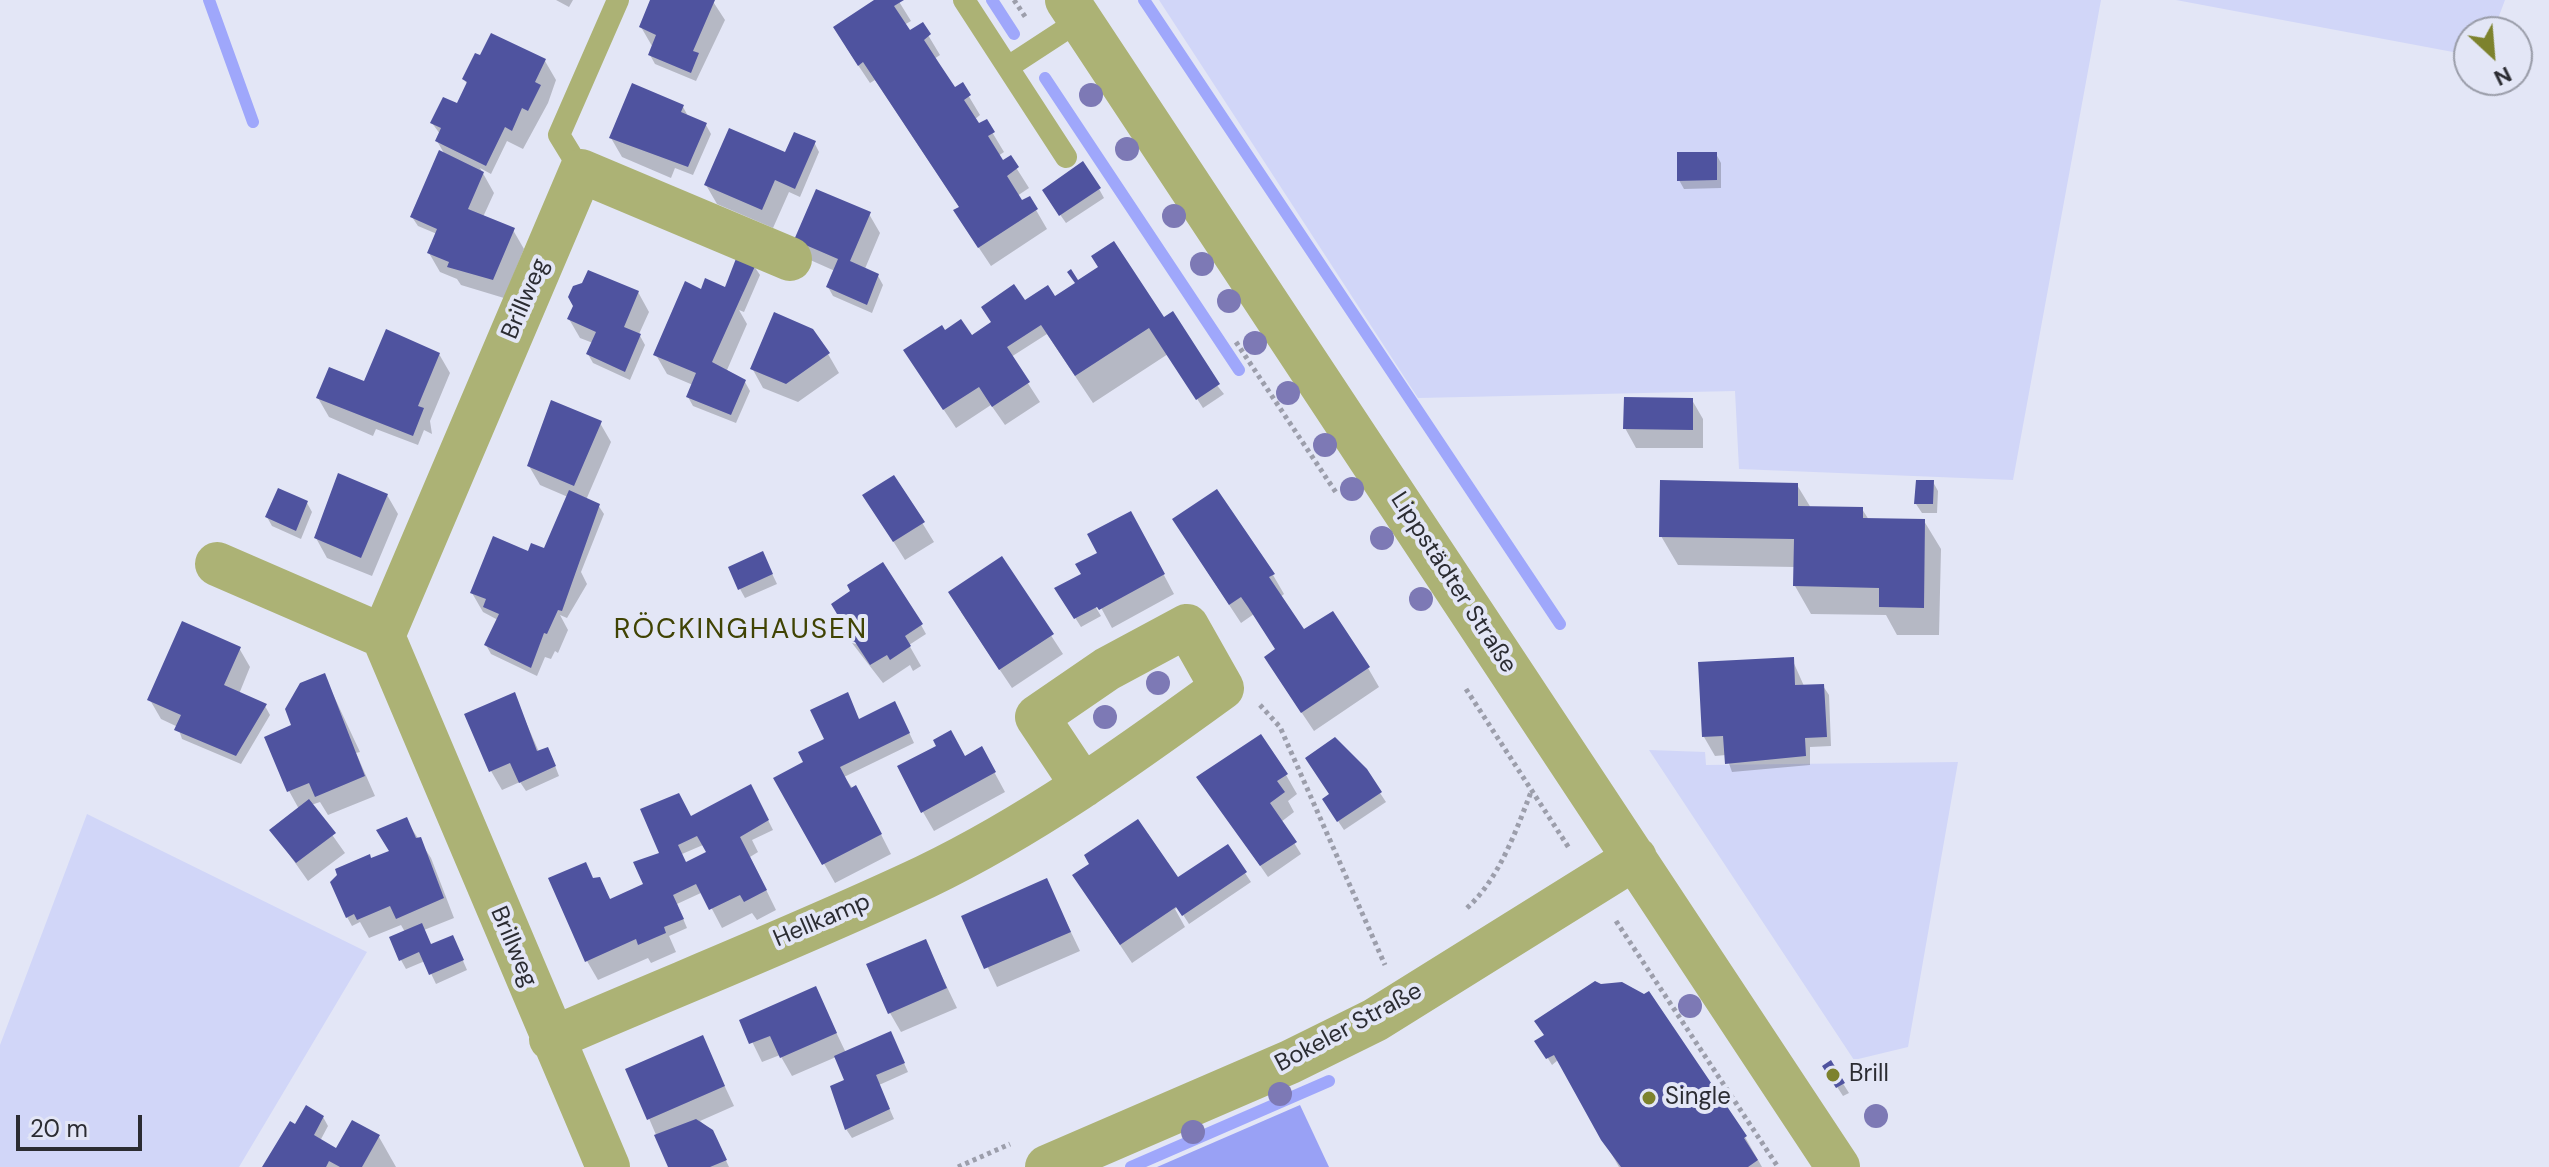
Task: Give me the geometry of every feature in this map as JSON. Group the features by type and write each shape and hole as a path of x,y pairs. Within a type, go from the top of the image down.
{"street":[{"name":"Lippstädter Straße","path":"1073,10 1838,1167"},
{"path":"581,171 790,259"},
{"name":"Brillweg","path":"581,171 383,636 551,1039 608,1167"},
{"path":"217,564 383,636"},
{"path":"1083,786 1037,717 1107,669 1187,626 1222,688"},
{"name":"Hellkamp","path":"551,1039 926,876 1083,786 1222,688"},
{"name":"Bokeler Straße","path":"1031,1154 1290,1062 1375,1020 1635,858"}],"lane":[{"path":"581,171 559,135 618,0"},
{"path":"964,0 1066,157"},
{"path":"1008,67 1073,10"}],"path":[{"path":"1222,688 1251,695 1280,727 1389,973"},
{"path":"1465,909 1476,900 1513,840 1532,791 1778,1167"},
{"path":"958,1167 1031,1154"}],"shaded area":[{"path":"1159,0 2101,0 2013,480 1739,469 1735,391 1418,398"},
{"path":"2176,0 2505,0 2499,16 2453,16 2453,52"},
{"path":"1649,750 1705,752 1706,765 1958,762 1908,1047 1854,1060"},
{"path":"87,814 367,952 239,1167 0,1167 0,1045"},
{"path":"1300,1105 1329,1167 1157,1167"}],"building":[{"path":"650,0 715,0 693,51 699,53 691,73 648,55 656,35 639,27"},
{"path":"874,0 904,0 894,6 910,30 923,22 931,34 924,40 955,87 963,82 971,95 964,100 979,123 987,119 995,132 988,136 1003,160 1011,155 1019,167 1007,176 1022,200 1030,196 1038,209 978,248 953,210 959,207 863,62 858,66 833,27"},
{"path":"491,33 546,59 535,82 541,85 528,111 522,108 512,131 505,127 486,166 435,141 441,128 430,123 443,97 457,103 467,82 462,79 475,53 480,55"},
{"path":"632,83 684,105 681,112 707,123 688,167 609,138"},
{"path":"729,128 785,152 794,132 816,141 795,189 775,180 762,210 704,185"},
{"path":"439,150 484,172 468,209 515,228 493,280 447,267 449,262 427,253 437,229 410,217"},
{"path":"1677,152 1717,152 1717,180 1677,181"},
{"path":"1083,161 1101,188 1059,216 1042,190"},
{"path":"816,189 871,212 850,261 879,274 867,305 826,287 838,259 794,240"},
{"path":"1114,241 1164,317 1173,311 1220,384 1196,400 1149,328 1075,376 1041,325 1007,347 1030,382 992,407 979,387 943,410 903,350 942,325 945,330 961,319 972,335 991,322 981,307 1014,284 1025,300 1048,285 1055,296 1075,283 1067,272 1071,269 1078,280 1098,267 1091,256"},
{"path":"737,256 756,264 712,362 746,380 731,415 686,397 696,373 653,355 685,281 701,289 705,278 725,287"},
{"path":"588,270 639,291 624,327 641,334 625,372 586,354 596,332 567,319 573,306 568,297 573,286 582,283"},
{"path":"774,312 813,329 830,353 786,384 750,369"},
{"path":"386,329 440,353 418,406 424,408 413,436 316,398 329,367 364,381"},
{"path":"1624,397 1693,398 1693,430 1623,429"},
{"path":"551,400 602,421 574,486 527,466"},
{"path":"338,473 388,494 361,558 314,538"},
{"path":"894,475 925,522 893,542 862,495"},
{"path":"1660,480 1798,483 1798,506 1863,507 1863,518 1925,519 1924,608 1879,607 1879,588 1793,586 1794,539 1659,537"},
{"path":"1916,480 1934,480 1933,504 1914,504"},
{"path":"278,488 308,501 296,531 265,517"},
{"path":"1217,489 1275,574 1269,577 1304,629 1333,611 1370,667 1301,713 1264,657 1275,649 1248,607 1241,597 1229,605 1172,519"},
{"path":"569,490 600,504 562,611 558,610 547,634 544,633 531,668 484,645 499,614 483,607 486,599 470,593 493,536 528,551 531,543 544,548"},
{"path":"1131,511 1165,574 1099,610 1097,607 1074,619 1054,588 1081,574 1075,564 1097,553 1087,534"},
{"path":"763,551 773,574 738,590 728,567"},
{"path":"1002,556 1054,634 999,670 948,592"},
{"path":"883,562 923,624 905,636 911,646 890,660 887,655 870,665 855,642 848,640 831,604 850,591 847,585"},
{"path":"182,621 241,647 224,685 267,704 236,756 174,730 181,715 147,700"},
{"path":"1794,657 1795,685 1824,684 1827,737 1805,738 1806,756 1725,764 1723,736 1702,737 1698,662"},
{"path":"325,673 365,776 315,797 309,783 287,792 264,737 291,725 285,709 300,683"},
{"path":"515,692 537,751 548,747 556,766 519,783 510,763 489,772 464,714"},
{"path":"848,692 859,719 895,701 910,733 840,767 851,788 856,785 882,834 822,865 773,778 803,762 798,752 824,739 810,710"},
{"path":"951,730 965,756 982,746 996,772 921,813 897,766 936,746 933,740"},
{"path":"1261,734 1288,774 1277,781 1285,792 1270,803 1297,842 1260,866 1196,777"},
{"path":"1335,737 1367,769 1382,792 1337,822 1322,799 1329,794 1305,758"},
{"path":"751,784 769,820 740,837 767,890 744,902 740,895 709,910 696,884 673,895 684,919 664,927 666,933 638,945 636,939 585,962 548,878 586,862 593,878 600,877 610,899 643,884 633,862 659,853 640,809 679,793 691,816","holes":["697,836 706,852 686,862 678,845"]},
{"path":"309,799 336,833 296,863 269,830"},
{"path":"407,817 416,838 421,837 444,898 396,919 390,906 357,920 354,914 346,918 330,882 337,875 335,869 370,854 371,858 389,851 376,830"},
{"path":"1138,819 1178,877 1228,844 1247,872 1182,916 1176,907 1120,945 1072,875 1089,864 1084,855"},
{"path":"1047,878 1071,932 984,969 961,916"},
{"path":"422,923 431,944 453,935 464,960 429,975 419,952 399,961 389,937"},
{"path":"926,939 947,988 888,1014 866,964"},
{"name":"Single","path":"1595,981 1601,984 1622,982 1644,994 1649,991 1747,1136 1744,1138 1758,1160 1748,1167 1621,1167 1601,1140 1554,1055 1546,1059 1534,1041 1544,1035 1534,1021"},
{"path":"816,986 837,1033 780,1058 770,1036 749,1044 739,1020"},
{"path":"891,1031 905,1063 876,1075 890,1109 845,1130 830,1086 844,1080 834,1056"},
{"path":"703,1035 725,1086 647,1120 625,1069"},
{"path":"1831,1060 1845,1083 1836,1088 1822,1066"},
{"path":"306,1105 324,1116 314,1135 336,1148 352,1120 380,1135 362,1167 340,1167 329,1161 326,1167 262,1167 290,1121 295,1124"},
{"path":"696,1119 713,1130 727,1160 710,1167 668,1167 654,1135"}],"waterway":[{"path":"209,0 253,122"},
{"path":"992,0 1014,34"},
{"path":"1144,0 1560,624"},
{"path":"1045,78 1239,370"},
{"path":"1131,1167 1329,1081"}],"place":[{"name":"Brill","path":"1833,1075"},
{"name":"Single","path":"1649,1098"}],"district":[{"name":"RÖCKINGHAUSEN","path":"741,631"}]}
